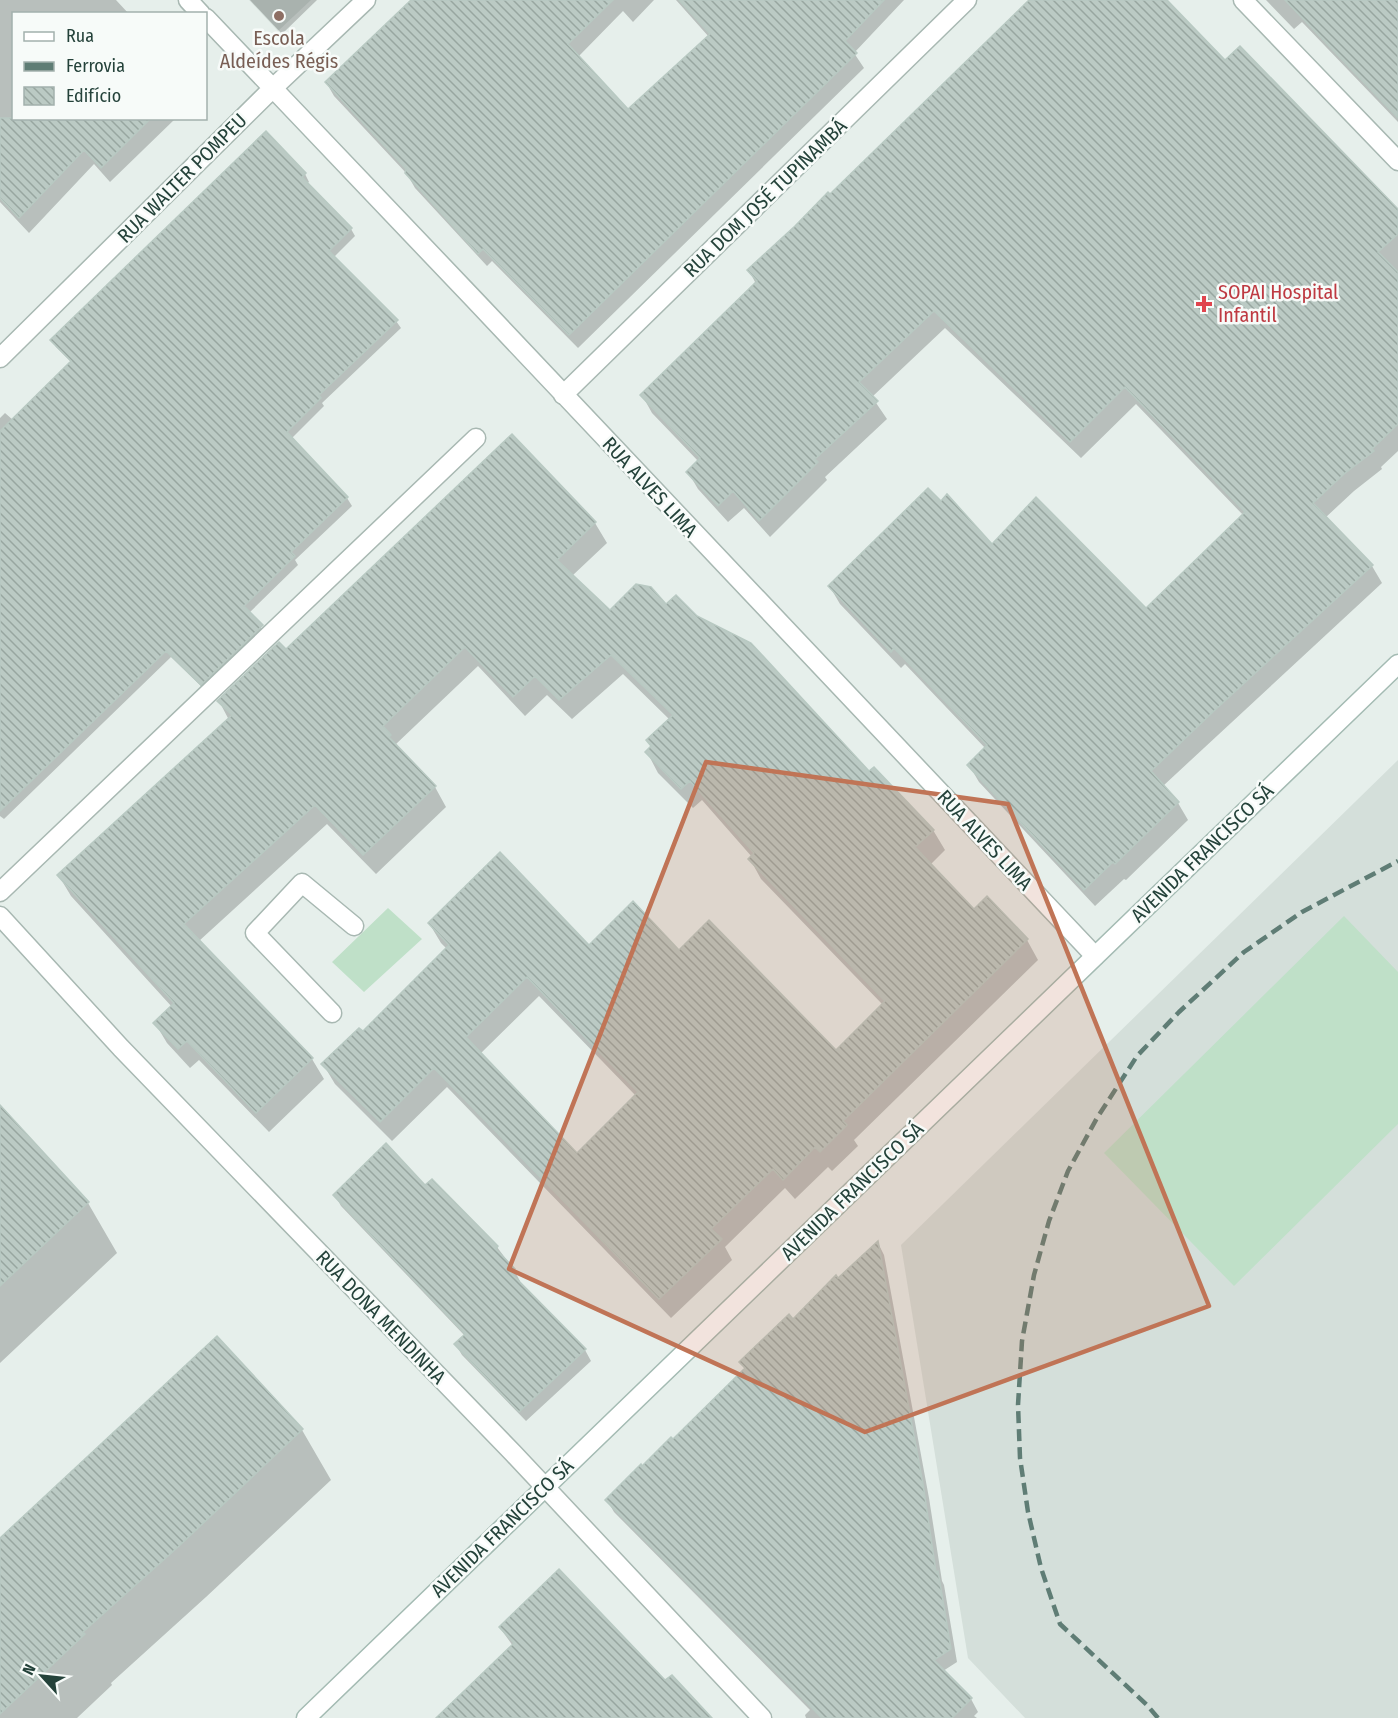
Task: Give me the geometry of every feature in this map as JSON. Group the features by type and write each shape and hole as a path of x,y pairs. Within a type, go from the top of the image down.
{"street":[{"path":"188,0 199,12"},
{"name":"RUA WALTER POMPEU","path":"0,358 273,88 366,0"},
{"name":"RUA DOM JOSÉ TUPINAMBÁ","path":"563,395 968,0"},
{"path":"1243,0 1398,161"},
{"name":"RUA ALVES LIMA","path":"207,19 1095,956"},
{"path":"0,892 476,438"},
{"name":"AVENIDA FRANCISCO SÁ","path":"306,1718 1398,664"},
{"path":"332,1013 255,933 302,883 354,926"},
{"name":"RUA DONA MENDINHA","path":"0,916 121,1048 762,1718"}],"highlighted area":[{"path":"706,762 1008,804 1209,1306 865,1432 509,1269"}],"shaded area":[{"name":"Escola Aldeídes Régis","path":"249,0 311,0 278,31"},
{"path":"1398,760 1398,1718 1025,1718 968,1658 901,1245"}],"green space":[{"path":"388,908 422,939 364,992 332,962"},
{"path":"1344,916 1398,972 1398,1124 1234,1286 1104,1153"}],"building":[{"path":"411,0 613,0 568,44 628,109 710,34 679,0 884,0 845,41 857,53 569,335 483,249 478,254 405,173 406,169 325,82"},
{"path":"1029,0 1167,0 1225,60 1240,46 1398,209 1398,234 1378,252 1398,272 1398,424 1372,449 1374,451 1344,474 1313,503 1373,565 1151,771 1179,802 1115,864 1113,862 1084,890 967,765 987,745 894,648 891,652 828,586 928,488 941,501 947,494 992,544 1036,497 1146,608 1245,512 1125,387 1070,442 934,311 859,382 878,401 815,459 818,462 759,521 733,491 718,506 686,472 700,458 640,395 757,281 747,270 828,192 830,194"},
{"path":"1285,0 1398,0 1398,118"},
{"path":"0,118 12,118 12,120 149,120 101,168 84,150 19,218 0,198"},
{"path":"266,131 306,173 302,177 352,228 329,251 398,320 319,395 321,398 287,432 348,497 291,552 295,556 244,606 263,625 201,685 166,651 0,811 0,431 71,361 50,340"},
{"path":"512,434 596,522 557,560 610,610 636,584 651,587 666,604 676,595 697,616 751,643 869,771 874,767 934,830 915,847 974,909 987,896 1028,939 843,1121 847,1125 820,1152 815,1147 783,1180 773,1169 711,1229 722,1239 659,1299 434,1068 380,1122 321,1064 359,1028 363,1031 449,945 428,923 500,852 589,945 633,901 679,950 709,920 836,1050 885,1001 748,859 754,853 690,781 681,789 645,752 651,746 646,740 673,715 611,655 559,700 535,676 513,697 465,647 383,726 391,735 389,737 436,786 363,855 315,805 184,924 313,1058 256,1113 187,1041 178,1049 153,1023 174,1003 57,875 232,715 217,701 279,642 286,649","holes":["527,977 638,1092 577,1153 466,1037"]},
{"path":"0,1105 89,1202 0,1286"},
{"path":"386,1143 425,1185 432,1179 498,1246 496,1249 515,1269 511,1273 586,1349 519,1412 454,1344 465,1334 333,1195"},
{"path":"878,1241 951,1649 934,1660 972,1698 952,1718 822,1718 605,1500 671,1437 673,1439 745,1368 739,1362 789,1314 793,1319 836,1275 838,1278"},
{"path":"217,1336 303,1429 178,1547 83,1632 85,1634 0,1714 0,1538"},
{"path":"559,1569 665,1680 672,1675 712,1718 436,1718 514,1643 499,1627"}],"railway":[{"path":"1158,1718 1060,1624 1041,1568 1028,1512 1020,1458 1018,1405 1022,1341 1034,1275 1049,1221 1068,1171 1097,1118 1137,1056 1179,1012 1244,952 1302,912 1398,861"}],"place":[{"name":"Escola Aldeídes Régis","path":"279,16"},
{"name":"SOPAI Hospital Infantil","path":"1204,304"}]}
